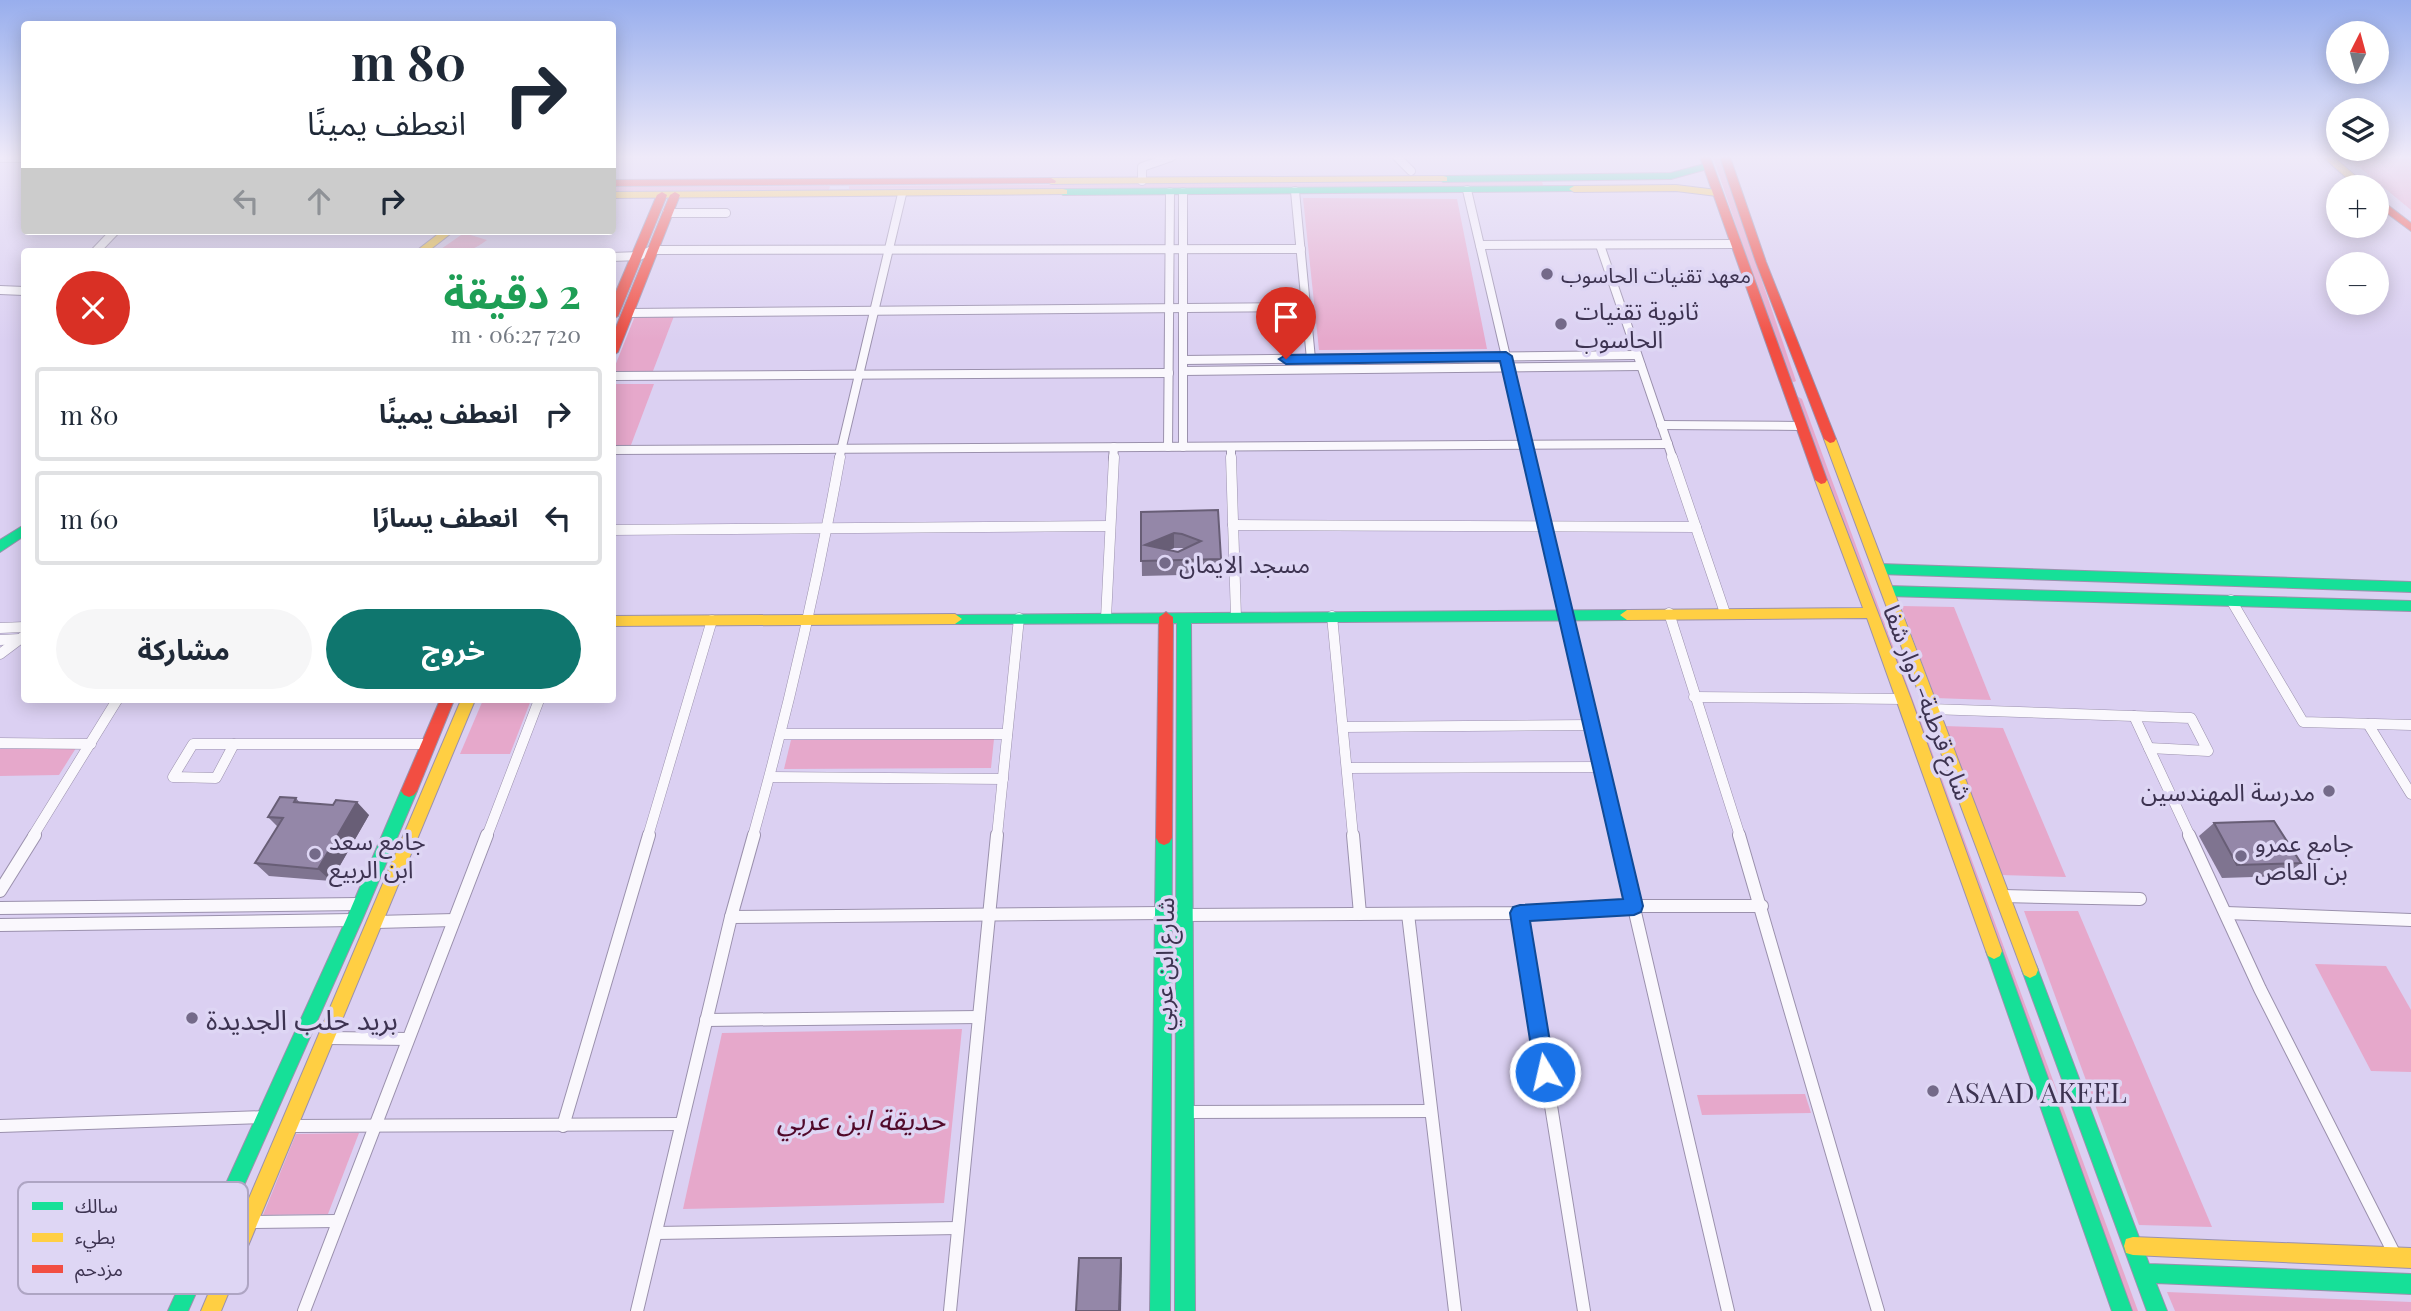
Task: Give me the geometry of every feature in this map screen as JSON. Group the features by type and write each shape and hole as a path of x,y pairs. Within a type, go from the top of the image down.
{"street":[{"path":"616,343 629,313 645,253 659,218"},
{"path":"616,308 664,218"},
{"path":"637,1311 731,917 782,734 842,449 896,218"},
{"path":"1168,447 1170,249 1174,218"},
{"path":"1180,218 1183,249 1184,447"},
{"path":"1298,218 1311,359"},
{"path":"1474,218 1728,1311"},
{"path":"1726,218 1904,699 2122,1311"},
{"name":"شارع قرطبة- دوار شفا","path":"1746,218 2157,1311"},
{"path":"99,248 111,235"},
{"path":"426,248 443,235"},
{"path":"1600,244 1725,613"},
{"path":"1480,245 1736,244"},
{"path":"616,257 645,253 889,249 1301,249"},
{"path":"1742,262 1761,262"},
{"path":"0,290 21,291"},
{"path":"629,313 1307,307"},
{"path":"1183,360 1637,355"},
{"path":"1183,371 1641,366"},
{"path":"616,376 1169,373"},
{"path":"1788,391 1811,392"},
{"path":"1661,425 1801,426"},
{"path":"616,450 1668,444"},
{"path":"1106,618 1114,447"},
{"path":"1231,447 1236,617"},
{"path":"1233,525 1696,527"},
{"path":"616,530 1111,526"},
{"path":"0,547 21,532"},
{"path":"1880,569 2411,587"},
{"path":"1888,591 2411,606"},
{"path":"2231,600 2303,722 2411,725"},
{"path":"1669,613 1762,906 1878,1311"},
{"path":"616,621 1871,613"},
{"path":"1332,616 1360,914"},
{"name":"شارع ابن عربي","path":"1160,1311 1166,617"},
{"path":"1184,617 1185,1311"},
{"path":"950,1311 1019,618"},
{"path":"563,1126 712,620"},
{"path":"0,628 21,627"},
{"path":"0,640 21,638"},
{"path":"0,654 21,639"},
{"path":"1694,697 1904,699"},
{"path":"0,891 115,703"},
{"path":"237,1182 354,920 446,703"},
{"path":"337,1221 249,1222 467,703"},
{"path":"304,1311 538,703"},
{"path":"1930,709 2191,718 2208,751 2148,748"},
{"path":"2134,716 2260,989 2404,1257 2410,1284 2143,1273"},
{"path":"2368,724 2411,793"},
{"path":"1343,727 1591,725"},
{"path":"782,734 1007,734"},
{"path":"0,743 90,744"},
{"path":"234,744 216,778 173,778 192,744 234,744 428,744"},
{"path":"1347,768 1601,767"},
{"path":"771,777 1003,779"},
{"path":"1165,809 1184,808"},
{"path":"1943,808 1969,808"},
{"path":"2003,896 2140,899"},
{"path":"0,908 359,904"},
{"path":"1184,915 1520,913 1634,906 1762,906"},
{"path":"731,917 1164,913"},
{"path":"1520,913 1584,1311"},
{"path":"1408,914 1455,1311"},
{"path":"2226,914 2411,920"},
{"path":"0,925 354,920"},
{"path":"376,922 454,920"},
{"path":"706,1020 979,1017"},
{"path":"328,1038 408,1039"},
{"path":"1185,1112 1431,1111"},
{"path":"0,1126 266,1117"},
{"path":"291,1126 681,1124"},
{"path":"656,1233 958,1228"},
{"path":"2133,1246 2404,1257"},
{"path":"178,1311 186,1294"},
{"path":"211,1311 218,1294"}],"green space":[{"path":"1305,218 1461,218 1487,349 1319,350"},
{"path":"1734,218 1741,218 1796,381 1788,380"},
{"path":"461,235 487,240 473,248 442,248"},
{"path":"635,316 674,316 653,371 616,371 616,364"},
{"path":"616,384 654,384 631,445 616,445"},
{"path":"1795,395 1802,399 2138,1311 2124,1311 1792,398"},
{"path":"1901,606 1954,607 1991,700 1935,698"},
{"path":"482,703 530,703 510,754 460,754"},
{"path":"1944,726 2003,728 2066,877 2001,875"},
{"path":"994,739 991,768 784,769 791,740"},
{"path":"76,748 59,775 0,776 0,749"},
{"path":"2024,911 2078,911 2212,1227 2139,1225"},
{"path":"2315,964 2386,966 2411,1010 2411,1072 2371,1071"},
{"name":"حديقة ابن عربي","path":"962,1029 944,1203 683,1209 722,1033"},
{"path":"1805,1094 1811,1113 1702,1115 1697,1095"},
{"path":"359,1133 328,1214 263,1215 296,1134"},
{"path":"2167,1292 2411,1302 2411,1311 2175,1311"}],"building":[{"path":"1218,510 1221,559 1141,561 1141,512","holes":["1174,533 1201,541 1178,552 1145,545"]},
{"path":"280,797 296,798 294,802 333,805 336,800 357,802 318,869 255,863 283,818 268,817"},
{"path":"2274,821 2301,863 2237,865 2214,823"},
{"path":"1079,1258 1121,1258 1119,1311 1076,1311"}],"traffic: fast":[{"path":"0,547 21,532"},
{"path":"1880,569 2411,587"},
{"path":"1888,591 2411,606"},
{"path":"955,619 1627,615"},
{"path":"1184,617 1185,1311"},
{"path":"236,1182 409,791"},
{"path":"1160,1311 1164,838"},
{"path":"1994,951 2122,1311"},
{"path":"2030,970 2157,1311"},
{"path":"2143,1273 2411,1284"},
{"path":"178,1311 186,1294"}],"traffic: slow":[{"path":"426,248 443,235"},
{"path":"1830,439 2030,970"},
{"path":"1821,480 1904,699 1994,951"},
{"path":"1627,615 1872,613"},
{"path":"616,621 955,619"},
{"path":"248,1223 467,703"},
{"path":"2133,1246 2411,1258"},
{"path":"211,1311 218,1294"}],"traffic: jam":[{"path":"616,306 652,218"},
{"path":"616,342 666,218"},
{"path":"1727,218 1821,480"},
{"path":"1746,218 1830,439"},
{"path":"2399,218 2411,228"},
{"path":"1164,838 1166,617"},
{"path":"409,791 446,703"}],"place":[{"name":"معهد تقنيات الحاسوب","path":"1547,274"},
{"name":"ثانوية تقنيات الحاسوب","path":"1561,324"},
{"name":"مسجد الايمان","path":"1165,563"},
{"name":"مدرسة المهندسين","path":"2329,791"},
{"name":"جامع سعد ابن الربيع","path":"315,854"},
{"name":"جامع عمرو بن العاص","path":"2241,856"},
{"name":"بريد حلب الجديدة","path":"192,1018"},
{"name":"ASAAD AKEEL","path":"1933,1091"}],"route":[{"path":"1286,359 1506,356 1634,906 1520,913 1545,1072"}]}
